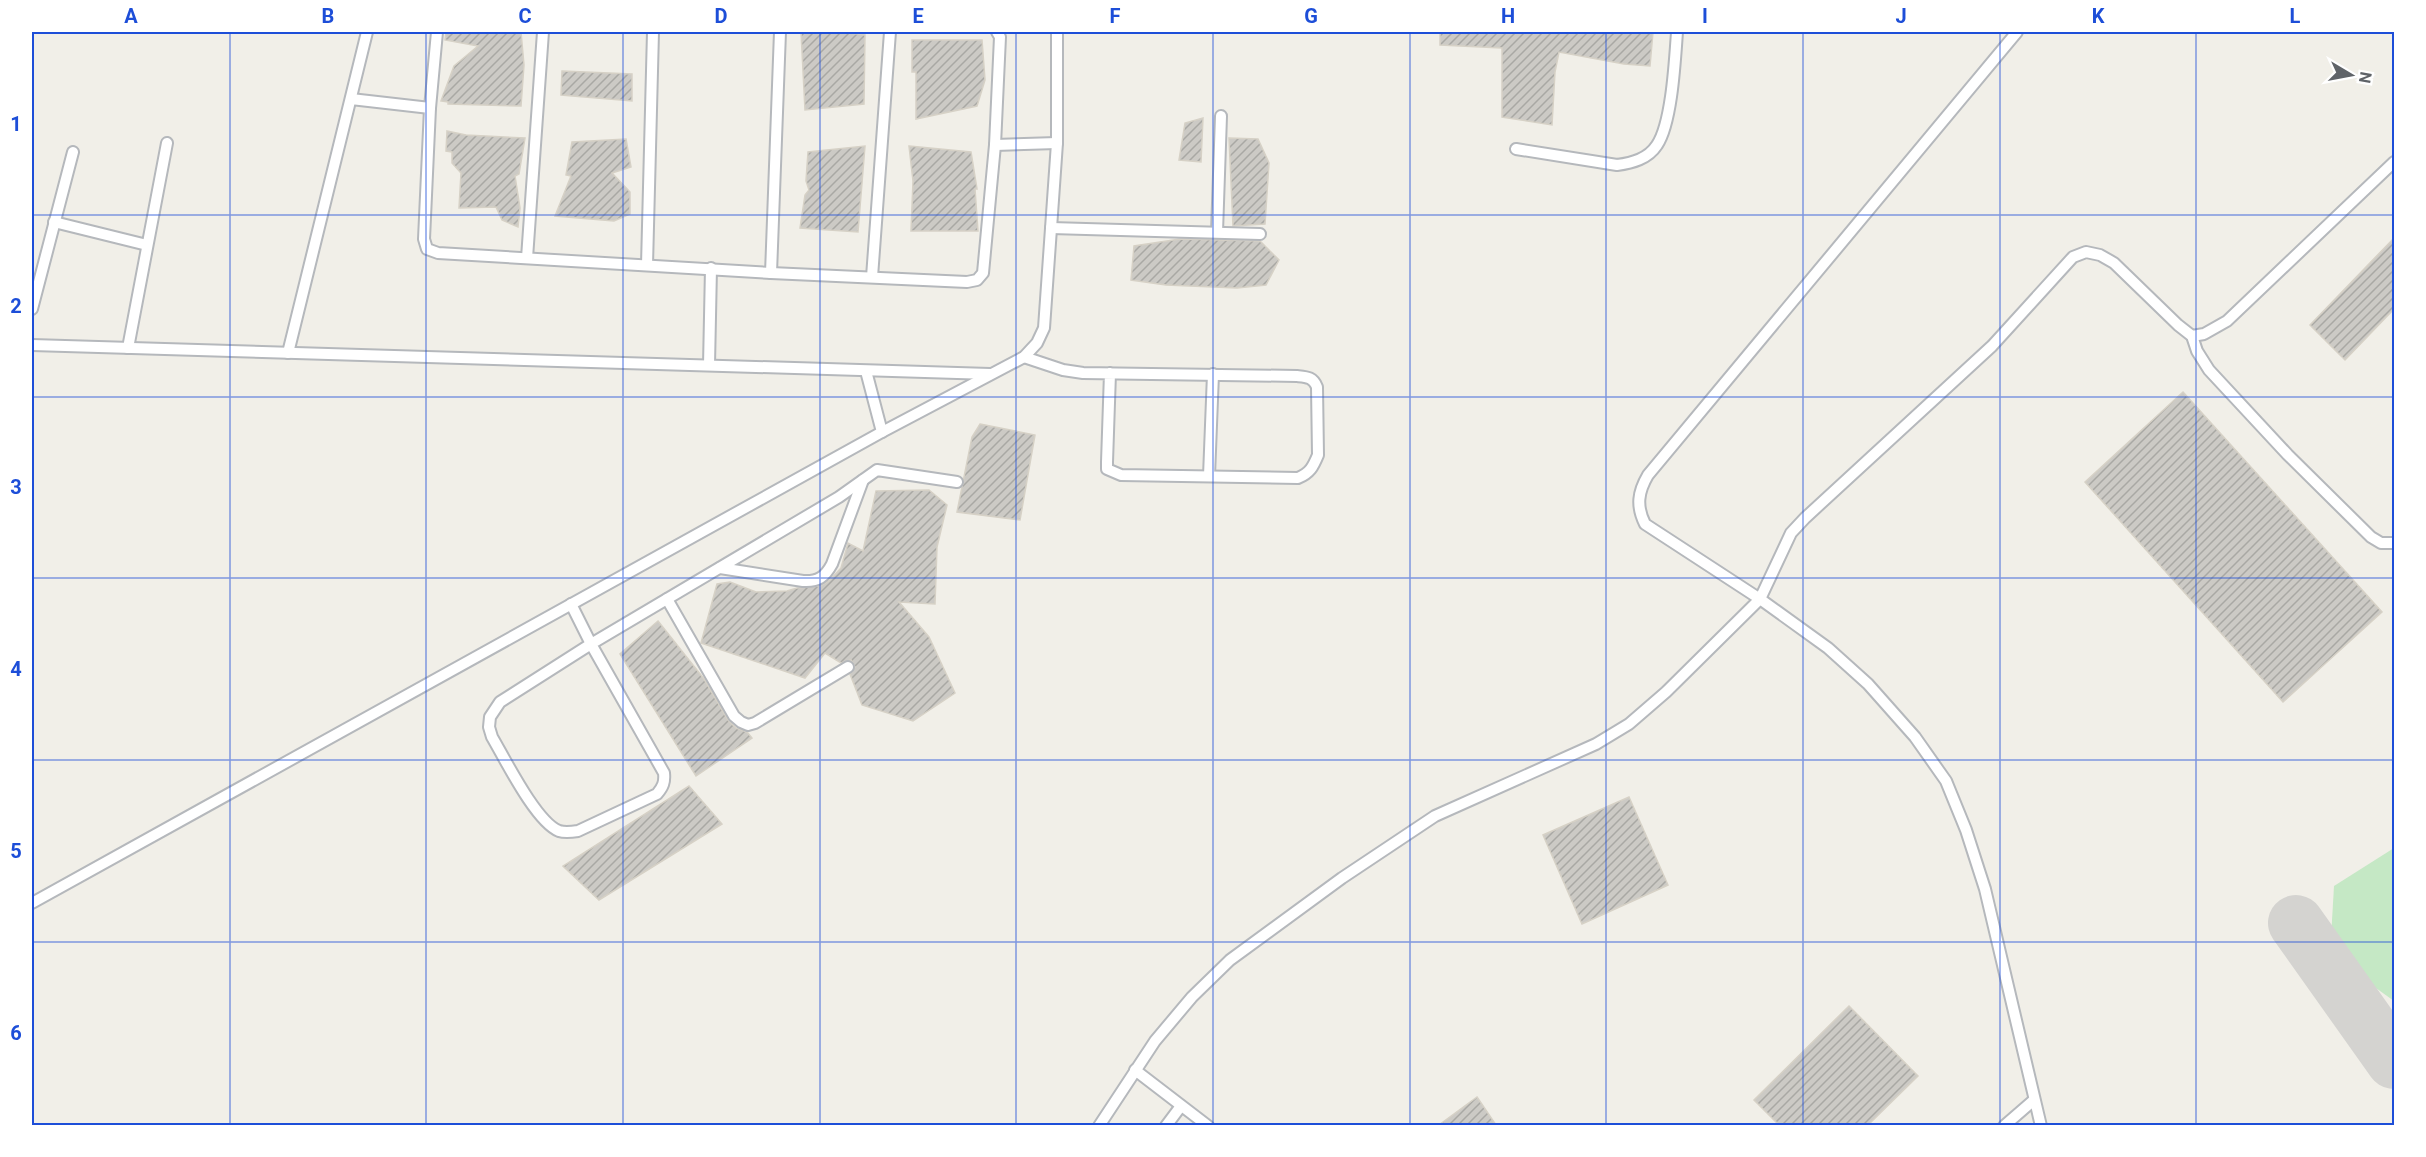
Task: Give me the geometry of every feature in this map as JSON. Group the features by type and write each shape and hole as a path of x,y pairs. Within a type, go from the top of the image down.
{"lane":[{"path":"288,353 367,32"},
{"path":"438,32 429,108 424,238 427,249 438,253 967,282 976,280 983,273 995,145 1000,38 997,32"},
{"path":"527,258 543,32"},
{"path":"647,265 653,32"},
{"path":"771,273 780,32"},
{"path":"872,277 890,32"},
{"path":"32,903 882,432 1024,357 1037,343 1044,328 1057,143 1057,32"},
{"path":"1516,149 1617,165 1632,163 1646,156 1657,146 1665,128 1677,32"},
{"path":"2017,32 1648,475 1638,500 1640,514 1645,524 1761,599 1827,648 1868,684 1915,737 1946,781 1966,830 1985,889 2041,1125"},
{"path":"351,99 429,108"},
{"path":"1217,232 1221,116"},
{"path":"128,348 167,143"},
{"path":"995,145 1057,143"},
{"path":"32,309 73,152"},
{"path":"2192,336 2204,334 2228,321 2393,167"},
{"path":"54,222 147,245"},
{"path":"1051,228 1260,234"},
{"path":"1099,1125 1155,1041 1192,997 1230,960 1342,878 1435,816 1596,744 1629,724 1666,692 1761,599 1791,533 1805,518 1992,346 2073,257 2086,252 2100,255 2114,263 2192,336 2197,351 2209,370 2288,455 2371,537 2381,543 2394,543"},
{"path":"709,365 711,268"},
{"path":"32,345 990,374"},
{"path":"1024,357 1063,370 1308,377 1314,380 1317,387 1318,455 1308,473 1298,478 1121,475 1107,469 1110,373"},
{"path":"866,371 882,432"},
{"path":"1209,476 1213,374"},
{"path":"572,604 591,644 664,773 665,781 663,788 657,794 578,831 568,833 559,831 540,817 492,737 489,727 490,717 500,702 591,644 839,497 877,470 957,482"},
{"path":"720,568 812,582 821,579 827,574 832,564 863,479"},
{"path":"667,599 727,706 741,722 755,723 848,667"},
{"path":"1135,1070 1208,1125"},
{"path":"2004,1125 2034,1100"},
{"path":"1166,1125 1181,1106"}],"green space":[{"path":"2394,848 2394,1001 2330,955 2334,886"}],"building":[{"path":"446,32 521,32 524,65 521,106 448,104 448,102 441,101 454,66 478,46 445,40"},
{"path":"801,32 842,32 865,35 864,104 805,110"},
{"path":"1440,32 1653,32 1650,66 1624,64 1559,52 1555,72 1552,125 1502,117 1502,48 1440,45"},
{"path":"912,40 982,40 985,80 977,106 916,119 916,72 912,72"},
{"path":"562,71 632,74 632,101 561,95"},
{"path":"1203,118 1201,162 1179,160 1185,123"},
{"path":"447,131 466,135 525,138 519,174 515,176 520,208 518,227 502,220 496,207 459,208 461,173 452,163 452,152 446,151"},
{"path":"1229,138 1258,139 1269,163 1265,224 1233,226"},
{"path":"626,139 631,167 612,173 630,192 630,214 614,221 555,216 571,176 566,175 572,142"},
{"path":"865,146 858,232 800,228 805,195 809,190 806,181 808,152"},
{"path":"909,146 971,152 977,189 975,189 978,231 911,231 913,181"},
{"path":"2394,238 2394,309 2345,360 2310,325"},
{"path":"1180,239 1260,241 1279,260 1266,285 1237,288 1166,285 1131,280 1134,246"},
{"path":"2183,392 2382,612 2283,702 2085,482"},
{"path":"980,424 1035,435 1020,520 957,512 972,437"},
{"path":"929,490 947,505 937,547 935,604 899,602 929,637 955,693 913,721 862,705 850,674 855,667 851,660 841,663 825,653 805,678 701,643 717,584 730,582 756,592 787,591 820,586 829,581 841,568 848,543 863,551 876,491"},
{"path":"658,621 704,679 728,720 752,738 696,776 620,654"},
{"path":"689,786 722,824 599,900 563,866"},
{"path":"1629,797 1668,885 1582,924 1543,835"},
{"path":"1849,1006 1918,1076 1868,1125 1779,1125 1754,1100"},
{"path":"1477,1097 1496,1125 1439,1125"}],"taxiway":[{"path":"2296,923 2394,1061"}]}
